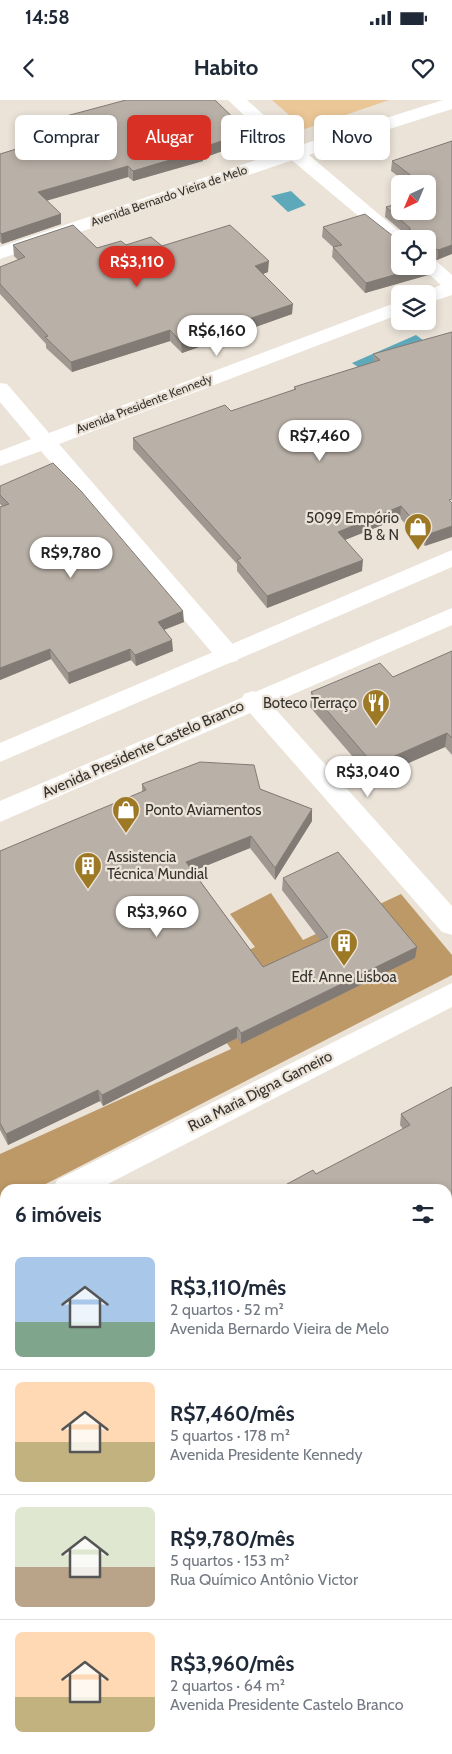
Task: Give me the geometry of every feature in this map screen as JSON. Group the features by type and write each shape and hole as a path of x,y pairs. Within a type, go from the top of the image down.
{"street":[{"path":"236,100 253,115"},
{"name":"Avenida Bernardo Vieira de Melo","path":"304,150 452,103"},
{"name":"Avenida Bernardo Vieira de Melo","path":"0,253 274,160"},
{"path":"303,160 391,233"},
{"path":"436,271 452,286 436,293"},
{"name":"Avenida Presidente Kennedy","path":"0,459 391,310"},
{"path":"0,389 228,655"},
{"path":"0,753 452,558"},
{"name":"Avenida Presidente Castelo Branco","path":"0,812 253,700 452,616"},
{"path":"253,700 452,924"},
{"name":"Rua Maria Digna Gameiro","path":"78,1184 452,994"}],"shaded area":[{"path":"272,100 389,100 346,115 314,115 314,126 305,129 304,115 289,115"},
{"path":"271,893 303,940 401,894 452,955 452,975 46,1184 0,1184 0,1154 231,1049 184,982 255,947 230,914"}],"water":[{"path":"291,191 306,205 288,212 271,196"},
{"path":"416,335 438,351 374,378 352,363"}],"building":[{"path":"126,100 215,100 230,115 221,115 221,141 211,145 211,115 127,115 127,160 170,160 133,171 128,166 38,192 61,214 1,234 0,154 15,149 15,160 117,160 117,115 70,115"},
{"path":"452,141 452,245 436,249 436,230 410,230 401,220 436,220 436,175 410,175 392,161"},
{"path":"365,214 391,234 391,275 394,275 366,283 333,247 342,245 323,227"},
{"path":"73,225 97,248 121,241 126,245 151,237 162,246 230,225 269,261 255,266 293,304 181,342 170,330 71,362 45,337 48,336 0,284 0,267 25,257 13,245"},
{"path":"452,332 452,499 449,500 452,503 452,526 426,535 401,506 338,532 363,560 267,596 237,560 241,558 133,438 225,405 231,411 296,389 294,387 380,360 373,354"},
{"path":"53,463 81,491 183,611 158,622 172,640 135,655 130,649 68,673 50,649 0,668 0,507 9,504 0,495 0,486"},
{"path":"452,651 452,738 447,733 374,765 311,692 380,663 393,677"},
{"path":"200,762 254,765 260,789 312,809 275,868 251,836 186,862 263,967 328,937 283,878 338,852 417,947 241,1033 237,1027 102,1095 98,1090 6,1134 0,1123 0,851 146,790 142,784"},
{"path":"452,1087 452,1184 287,1184 313,1170 316,1174 410,1125 401,1114"}],"place":[{"name":"5099 Empório B & N","path":"418,551"},
{"name":"Boteco Terraço","path":"376,727"},
{"name":"Ponto Aviamentos","path":"126,834"},
{"name":"Assistencia Técnica Mundial","path":"88,890"},
{"name":"Edf. Anne Lisboa","path":"344,967"}]}
